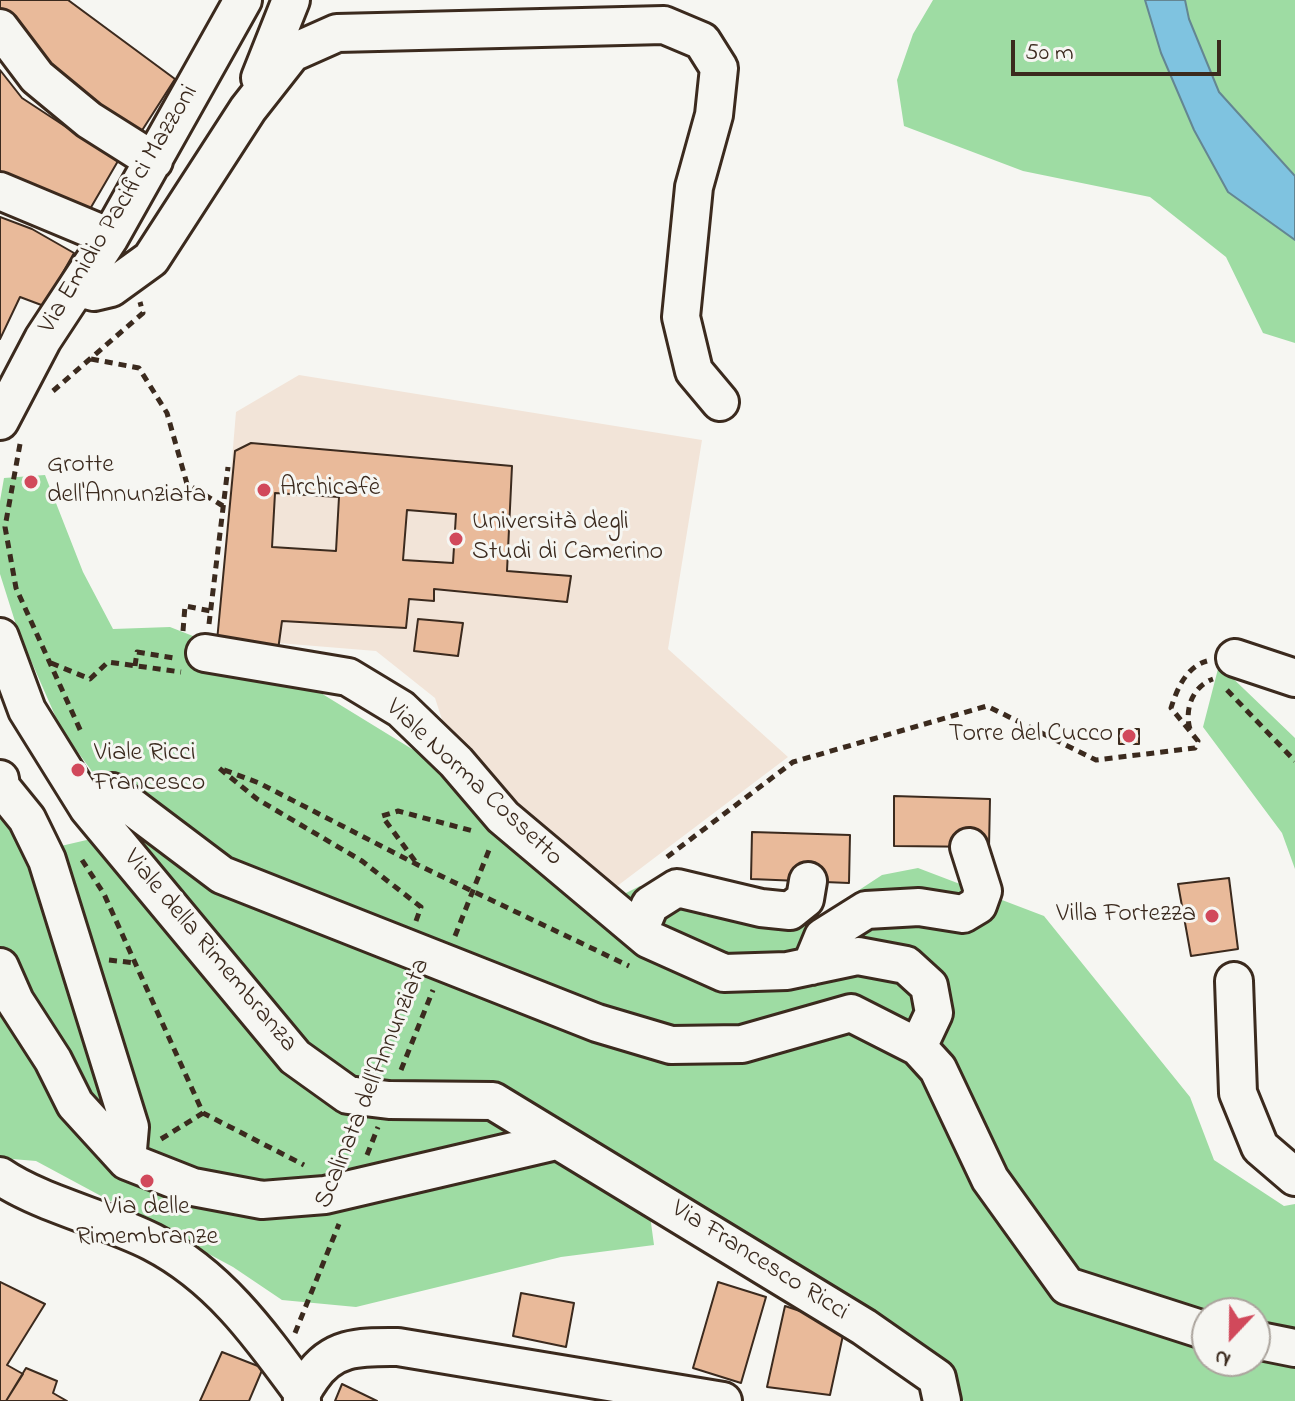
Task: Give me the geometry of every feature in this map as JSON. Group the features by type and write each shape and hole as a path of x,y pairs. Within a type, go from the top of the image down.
{"street":[{"name":"Via Emidio Pacifici Mazzoni","path":"11,427 43,339 110,237 243,0"},
{"path":"248,109 291,0"},
{"path":"79,288 94,292 111,288 151,259 248,109 292,53 337,33 664,25 702,41 719,68 714,115 694,187 681,317 694,371 720,402"},
{"path":"0,28 37,77 89,120 154,161"},
{"path":"0,191 110,237"},
{"path":"0,637 27,710 88,808"},
{"name":"Viale Norma Cossetto","path":"186,657 348,677 401,709 456,762 498,828 639,931 724,973 787,971 858,956 906,965 929,986 934,1013 918,1047"},
{"path":"1235,658 1292,673"},
{"path":"0,779 1,787 27,819 47,860 130,1127 127,1161"},
{"name":"Viale della Rimembranza","path":"556,1141 493,1101 389,1100 348,1095 295,1057 88,808 112,792 222,875 597,1023 671,1045 742,1044 851,1013 918,1047"},
{"path":"811,966 823,937 866,910 919,907 963,914 978,905 983,891 969,847"},
{"path":"639,931 650,905 677,888 761,908 790,911 805,899 808,881"},
{"path":"0,967 15,1001 53,1060 75,1104 127,1161 193,1187 262,1200 353,1190 556,1141"},
{"path":"1234,981 1238,1093 1260,1147 1295,1177"},
{"path":"918,1047 938,1069 990,1179 1067,1286 1191,1326"},
{"name":"Via Francesco Ricci","path":"556,1141 697,1223 864,1327 937,1378 942,1401"},
{"path":"0,1176 151,1241 201,1271 254,1327 295,1386 323,1360 355,1347 398,1347 723,1401"},
{"path":"1271,1343 1295,1348"}],"path":[{"path":"47,397 143,313"},
{"path":"90,359 139,368 167,413 187,484 223,506"},
{"path":"11,427 5,527 16,588 85,740"},
{"path":"186,657 211,611 228,467"},
{"path":"186,657 185,606 211,611"},
{"path":"135,666 137,652 186,657"},
{"path":"50,662 90,679 108,662 135,666 186,657"},
{"path":"656,866 793,762 987,706 1096,760 1195,748 1198,741 1171,708 1177,689 1196,664 1218,657 1235,658"},
{"path":"1190,729 1187,719 1191,699 1205,682 1211,679 1218,681 1295,761"},
{"path":"376,934 415,926 421,907 362,861 257,799 219,768 259,783 418,865 640,970"},
{"path":"418,865 382,816 398,811 465,828 498,828"},
{"name":"Scalinata dell'Annunziata","path":"295,1386 353,1190 498,828"},
{"path":"104,894 203,1113 353,1190"},
{"path":"127,1161 203,1113"}],"shaded area":[{"name":"Università degli Studi di Camerino","path":"299,375 702,440 668,649 788,757 604,896 454,756 435,698 376,651 217,638 236,412"}],"green space":[{"path":"933,0 1145,0 1161,53 1228,191 1295,240 1295,343 1263,333 1226,257 1150,197 1023,171 904,126 897,80 913,34"},
{"path":"1185,0 1295,0 1295,176 1219,92 1189,19"},
{"path":"45,475 83,572 113,629 170,627 226,649 282,659 324,695 412,749 451,763 606,903 640,886 707,917 821,915 882,875 918,868 1044,916 1190,1097 1214,1160 1284,1206 1295,1204 1295,1401 964,1401 860,1310 644,1171 654,1245 561,1257 356,1307 282,1300 233,1267 36,1161 0,1158 0,808 48,849 134,829 61,729 18,631 0,574 0,501 4,478"},
{"path":"1219,665 1295,738 1295,869 1282,833 1203,727"}],"water":[{"path":"1145,0 1185,0 1189,19 1219,92 1295,176 1295,240 1228,192 1194,130 1161,53"}],"building":[{"path":"0,0 68,0 175,79 141,132 50,73 0,9"},
{"path":"0,70 22,98 118,161 90,209 0,172"},
{"path":"0,217 32,229 74,253 44,306 20,297 0,339"},
{"path":"251,443 512,466 507,571 571,576 567,602 434,589 434,601 409,599 406,628 282,621 278,650 217,641 235,451","holes":["275,493 339,497 336,551 272,547","407,510 456,514 453,563 403,560"]},
{"path":"418,619 463,623 458,656 414,651"},
{"name":"Torre del Cucco","path":"1119,729 1139,729 1139,744 1119,744"},
{"path":"894,796 990,799 989,847 894,846"},
{"path":"752,832 850,835 849,883 751,879"},
{"path":"1229,878 1238,949 1191,956 1178,884"},
{"path":"0,1282 45,1304 7,1365 23,1374 6,1401 0,1401"},
{"path":"718,1282 766,1297 741,1383 693,1368"},
{"path":"521,1293 574,1303 566,1347 513,1336"},
{"path":"785,1306 845,1326 830,1395 767,1387"},
{"path":"222,1352 263,1368 249,1401 200,1401"},
{"path":"26,1368 57,1381 53,1393 67,1401 6,1401"},
{"path":"342,1384 377,1401 335,1401"}],"place":[{"name":"Grotte dell'Annunziata","path":"31,482"},
{"name":"Archicafè","path":"264,490"},
{"name":"Università degli Studi di Camerino","path":"456,539"},
{"name":"Torre del Cucco","path":"1129,736"},
{"name":"Viale Ricci Francesco","path":"78,770"},
{"name":"Villa Fortezza","path":"1212,916"},
{"name":"Via delle Rimembranze","path":"147,1181"}]}
